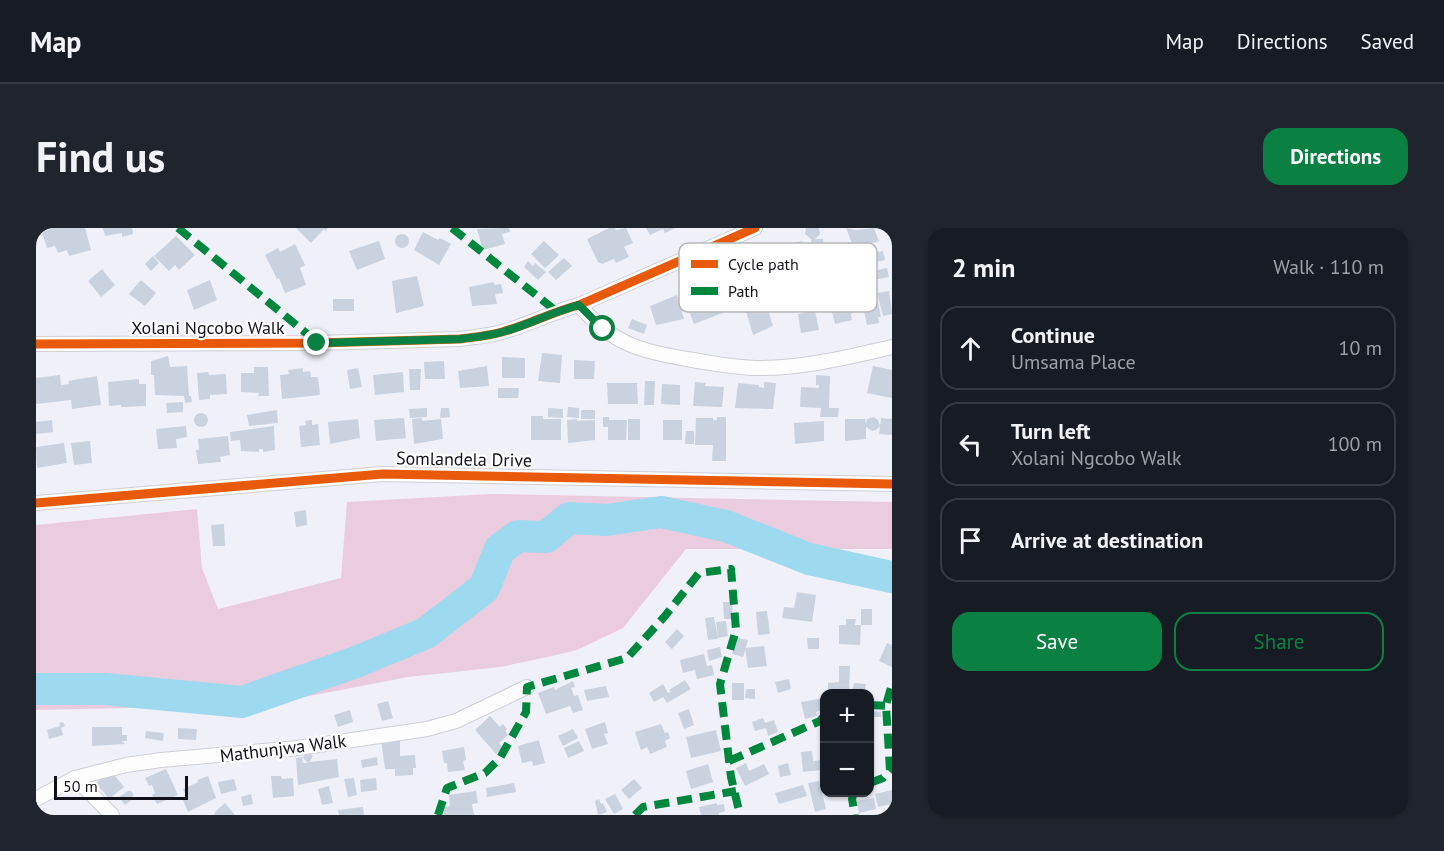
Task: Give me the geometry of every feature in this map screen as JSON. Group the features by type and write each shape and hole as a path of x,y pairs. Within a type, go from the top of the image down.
{"street":[{"name":"Xolani Ngcobo Walk","path":"721,243 755,228"},
{"name":"Xolani Ngcobo Walk","path":"36,344 317,343 460,339 503,332 556,311 579,305 679,261"},
{"path":"579,305 603,329 624,343 648,352 711,364 757,368 802,364 892,347"},
{"name":"Somlandela Drive","path":"36,503 383,474 892,484"},
{"name":"Mathunjwa Walk","path":"36,799 75,778 161,759 298,748 427,729 456,721 527,687"},
{"path":"75,778 112,815"}],"shaded area":[{"path":"492,494 892,502 892,549 686,549 623,628 577,650 500,667 408,677 263,705 36,710 36,525 197,509 202,568 218,609 341,578 347,502"}],"building":[{"path":"54,228 85,228 91,250 69,256 67,250 58,253 55,246 47,248 42,232"},
{"path":"103,228 132,228 133,234 122,237 122,233 105,236"},
{"path":"296,228 328,228 325,231 324,229 311,243"},
{"path":"509,228 510,232 502,234 505,244 483,250 477,229"},
{"path":"609,228 616,230 626,228 633,243 624,247 629,257 616,263 614,259 602,264 598,262 587,239"},
{"path":"646,228 675,228 665,233 663,229 650,235"},
{"path":"806,228 819,228 820,234 815,239 823,239 824,243 812,243 811,239 805,234"},
{"path":"846,228 856,230 874,228 879,241 873,243 852,243"},
{"path":"423,232 451,244 439,265 414,250"},
{"path":"402,234 407,236 409,241 407,246 402,248 397,246 395,241 397,236"},
{"path":"176,236 195,255 179,270 175,265 169,271 154,256"},
{"path":"379,241 385,259 357,270 349,251"},
{"path":"544,241 559,255 545,268 531,254"},
{"path":"295,244 305,265 300,268 306,285 285,293 265,255 278,248 280,252"},
{"path":"883,251 885,260 877,262 877,252"},
{"path":"153,256 159,263 151,271 145,264"},
{"path":"564,258 572,266 556,280 548,272"},
{"path":"528,261 533,266 535,263 546,272 538,280 524,267"},
{"path":"887,268 889,277 877,279 877,270"},
{"path":"102,269 115,285 101,297 88,281"},
{"path":"417,276 424,306 396,313 392,281"},
{"path":"141,280 156,293 145,306 129,294"},
{"path":"210,280 217,300 194,310 187,290"},
{"path":"494,282 494,285 501,284 503,293 495,294 497,304 472,306 469,287"},
{"path":"889,291 892,314 883,316 877,293"},
{"path":"677,295 679,312 682,312 684,319 656,325 650,306"},
{"path":"877,297 881,317 878,317 879,323 867,325 864,312 877,312"},
{"path":"333,299 354,299 354,311 333,311"},
{"path":"689,312 725,312 694,324"},
{"path":"746,312 769,312 773,326 753,335"},
{"path":"815,312 819,330 801,333 798,314"},
{"path":"832,312 853,312 852,320 835,324"},
{"path":"632,319 647,325 644,334 628,328"},
{"path":"542,353 562,355 560,383 538,381"},
{"path":"168,356 170,367 187,366 189,396 192,402 185,403 184,396 155,395 151,361"},
{"path":"502,357 525,358 525,378 502,378"},
{"path":"574,360 595,361 594,379 574,379"},
{"path":"444,361 445,379 425,379 424,362"},
{"path":"487,366 489,386 460,388 458,371"},
{"path":"873,366 892,370 892,398 867,393"},
{"path":"254,367 268,367 269,396 241,392 241,373 254,373"},
{"path":"303,368 303,372 310,371 311,377 318,377 320,395 282,399 280,375 289,374 288,370"},
{"path":"358,368 362,387 350,389 347,370"},
{"path":"409,369 421,369 420,390 410,390"},
{"path":"208,372 209,375 226,374 227,394 210,395 210,399 199,400 197,373"},
{"path":"403,372 404,392 375,395 373,375"},
{"path":"60,375 61,385 69,384 68,381 97,376 101,405 72,409 71,400 36,404 36,378"},
{"path":"816,375 830,376 829,408 839,408 838,417 820,417 821,408 800,407 801,387 819,388 819,385 816,385"},
{"path":"139,379 139,384 146,384 146,406 109,406 108,382"},
{"path":"645,381 655,381 654,405 644,405"},
{"path":"695,382 706,383 705,386 724,387 722,407 693,406"},
{"path":"764,382 776,383 773,409 735,408 738,383 759,385 764,388"},
{"path":"607,383 637,383 638,404 608,404"},
{"path":"662,384 680,385 680,405 661,404"},
{"path":"498,388 519,388 518,398 498,398"},
{"path":"183,402 183,412 167,413 166,403"},
{"path":"568,407 579,408 579,418 567,417"},
{"path":"427,408 427,417 410,418 409,409"},
{"path":"441,408 449,408 450,417 440,418"},
{"path":"548,408 563,409 563,418 548,417"},
{"path":"277,410 278,423 249,426 247,415"},
{"path":"581,410 595,410 595,419 581,419"},
{"path":"201,413 206,415 208,420 206,425 201,427 196,425 194,420 196,415"},
{"path":"531,416 561,419 561,440 531,440"},
{"path":"603,417 609,417 609,420 627,420 626,440 608,440 608,427 603,427"},
{"path":"717,417 726,417 726,461 712,461 713,445 695,445 696,418 717,420"},
{"path":"874,417 880,426 872,431 866,427 866,439 845,441 845,419 865,419 866,424 867,419"},
{"path":"404,418 406,438 376,441 374,420"},
{"path":"422,418 422,421 441,419 443,439 414,444 412,419"},
{"path":"881,418 892,419 892,435 879,434"},
{"path":"358,419 360,438 330,444 328,422"},
{"path":"577,419 577,421 595,420 595,440 568,443 567,420"},
{"path":"628,419 640,419 640,440 628,440"},
{"path":"52,420 53,432 36,434 36,422"},
{"path":"312,420 312,425 318,424 320,445 301,447 299,426 306,425 305,421"},
{"path":"663,420 682,420 682,440 663,440"},
{"path":"824,421 824,441 795,444 794,423"},
{"path":"186,426 187,437 176,439 177,448 158,449 156,429"},
{"path":"274,426 275,450 241,451 240,440 231,441 230,432"},
{"path":"686,431 694,431 694,444 685,444"},
{"path":"228,436 230,455 220,457 221,462 198,464 196,450 199,450 198,439"},
{"path":"90,441 92,463 74,465 71,443"},
{"path":"64,443 67,463 37,468 36,447"},
{"path":"306,510 307,525 296,527 294,512"},
{"path":"224,524 225,546 213,546 211,525"},
{"path":"797,592 816,595 812,622 782,618 784,607 794,608"},
{"path":"723,602 732,602 733,619 724,619"},
{"path":"861,609 872,609 872,625 861,625"},
{"path":"767,611 770,634 758,635 756,612"},
{"path":"714,617 718,639 708,640 705,618"},
{"path":"846,619 856,619 855,625 861,625 860,645 839,644 839,625 846,625"},
{"path":"726,621 728,636 718,638 716,622"},
{"path":"677,629 684,636 672,649 665,642"},
{"path":"737,638 748,640 743,657 732,654"},
{"path":"807,638 819,638 819,649 808,649"},
{"path":"887,643 892,645 892,667 879,661"},
{"path":"764,646 767,666 748,668 745,648"},
{"path":"720,647 722,657 709,661 707,650"},
{"path":"704,654 707,666 712,665 714,675 697,679 695,670 683,673 680,660"},
{"path":"839,666 850,666 849,689 828,689 828,683 839,682"},
{"path":"789,679 791,689 778,693 775,682"},
{"path":"685,680 691,689 667,703 663,697 654,702 649,693 663,684 668,693 671,692 669,690"},
{"path":"573,681 575,687 571,688 574,696 578,695 583,710 573,713 570,706 546,714 538,693 554,687 555,690"},
{"path":"732,683 744,683 744,700 732,700"},
{"path":"854,683 866,684 865,689 853,689"},
{"path":"606,686 609,697 587,701 584,690"},
{"path":"746,689 755,689 755,699 745,698"},
{"path":"820,699 820,710 816,712 817,716 805,719 801,702"},
{"path":"388,701 393,718 382,721 377,704"},
{"path":"689,709 694,725 684,729 678,713"},
{"path":"350,710 353,722 338,727 334,715"},
{"path":"874,711 881,712 881,717 874,717"},
{"path":"490,716 500,727 503,724 508,735 499,743 503,748 496,754 475,730"},
{"path":"763,718 765,723 774,720 778,732 768,736 766,728 755,731 752,722"},
{"path":"63,722 65,726 61,728 63,735 49,739 47,730 60,726 59,723"},
{"path":"605,722 608,733 604,734 608,744 592,749 585,729"},
{"path":"661,724 670,738 665,741 667,747 650,754 647,747 641,750 635,732"},
{"path":"92,727 122,727 122,735 127,735 127,741 122,741 125,744 92,746"},
{"path":"178,728 197,729 196,740 178,739"},
{"path":"573,729 578,738 563,746 558,736"},
{"path":"716,730 721,751 691,758 686,737"},
{"path":"146,731 164,733 163,741 145,738"},
{"path":"400,737 400,756 415,755 416,768 413,768 413,775 395,776 395,769 385,769 381,739"},
{"path":"539,740 545,763 533,766 532,761 522,763 518,746"},
{"path":"579,741 584,751 568,758 564,748"},
{"path":"464,747 465,770 448,772 442,751"},
{"path":"812,751 813,761 820,760 820,770 803,772 801,752"},
{"path":"306,753 313,756 309,762 337,759 339,777 298,785 296,758 302,757 303,763 308,763 303,758"},
{"path":"377,757 378,765 362,768 361,760"},
{"path":"746,763 749,771 764,764 769,774 745,786 736,768"},
{"path":"788,763 791,775 780,777 778,766"},
{"path":"708,764 713,782 691,789 686,771"},
{"path":"166,769 178,795 157,804 152,795 155,793 152,785 149,786 145,778"},
{"path":"111,771 124,787 109,799 96,783"},
{"path":"208,776 216,798 188,812 183,800 187,798 183,789"},
{"path":"271,776 281,776 282,779 293,778 294,796 273,798"},
{"path":"354,778 357,795 348,797 344,779"},
{"path":"376,778 377,790 361,792 360,780"},
{"path":"234,779 237,790 221,794 218,782"},
{"path":"634,779 642,788 629,799 621,790"},
{"path":"819,781 820,797 823,797 826,809 815,812 808,783"},
{"path":"514,783 516,792 487,797 486,788"},
{"path":"803,785 807,796 779,804 775,793"},
{"path":"329,786 333,803 322,805 318,789"},
{"path":"892,790 892,804 878,807 875,794"},
{"path":"128,791 134,795 133,799 125,805 119,797"},
{"path":"476,791 478,803 472,804 474,815 444,815 443,807 450,806 449,795"},
{"path":"251,794 253,804 243,806 241,797"},
{"path":"615,794 623,809 614,814 605,799"},
{"path":"874,798 876,809 859,813 857,801"},
{"path":"599,799 607,812 598,815 595,801"},
{"path":"225,803 235,815 214,815 216,811"},
{"path":"717,803 717,805 724,804 725,811 719,815 701,815 699,807"},
{"path":"363,807 364,815 339,815 338,810"}],"waterway":[{"path":"36,689 105,689 242,702 356,662 426,633 484,588 500,549 518,536 546,537 569,518 606,520 661,512 726,526 809,559 892,577"}],"marked path":[{"path":"178,228 317,342"},
{"path":"452,228 556,311"},
{"path":"438,815 447,788 485,773 500,758 526,712 527,687 627,658 665,616 699,573 731,569 736,630 720,684 731,777 740,815"},
{"path":"874,781 883,778 890,770 886,705 892,684"},
{"path":"874,705 892,706"},
{"path":"729,761 820,721"},
{"path":"635,815 643,807 736,791"},
{"path":"853,797 855,815"}],"cycle path":[{"path":"721,243 755,228"},
{"path":"36,344 317,343 460,339 512,329 579,305 679,261"},
{"path":"36,503 383,474 892,484"}],"route":[{"path":"317,343 481,337 503,332 556,311 579,305 603,329"}]}
